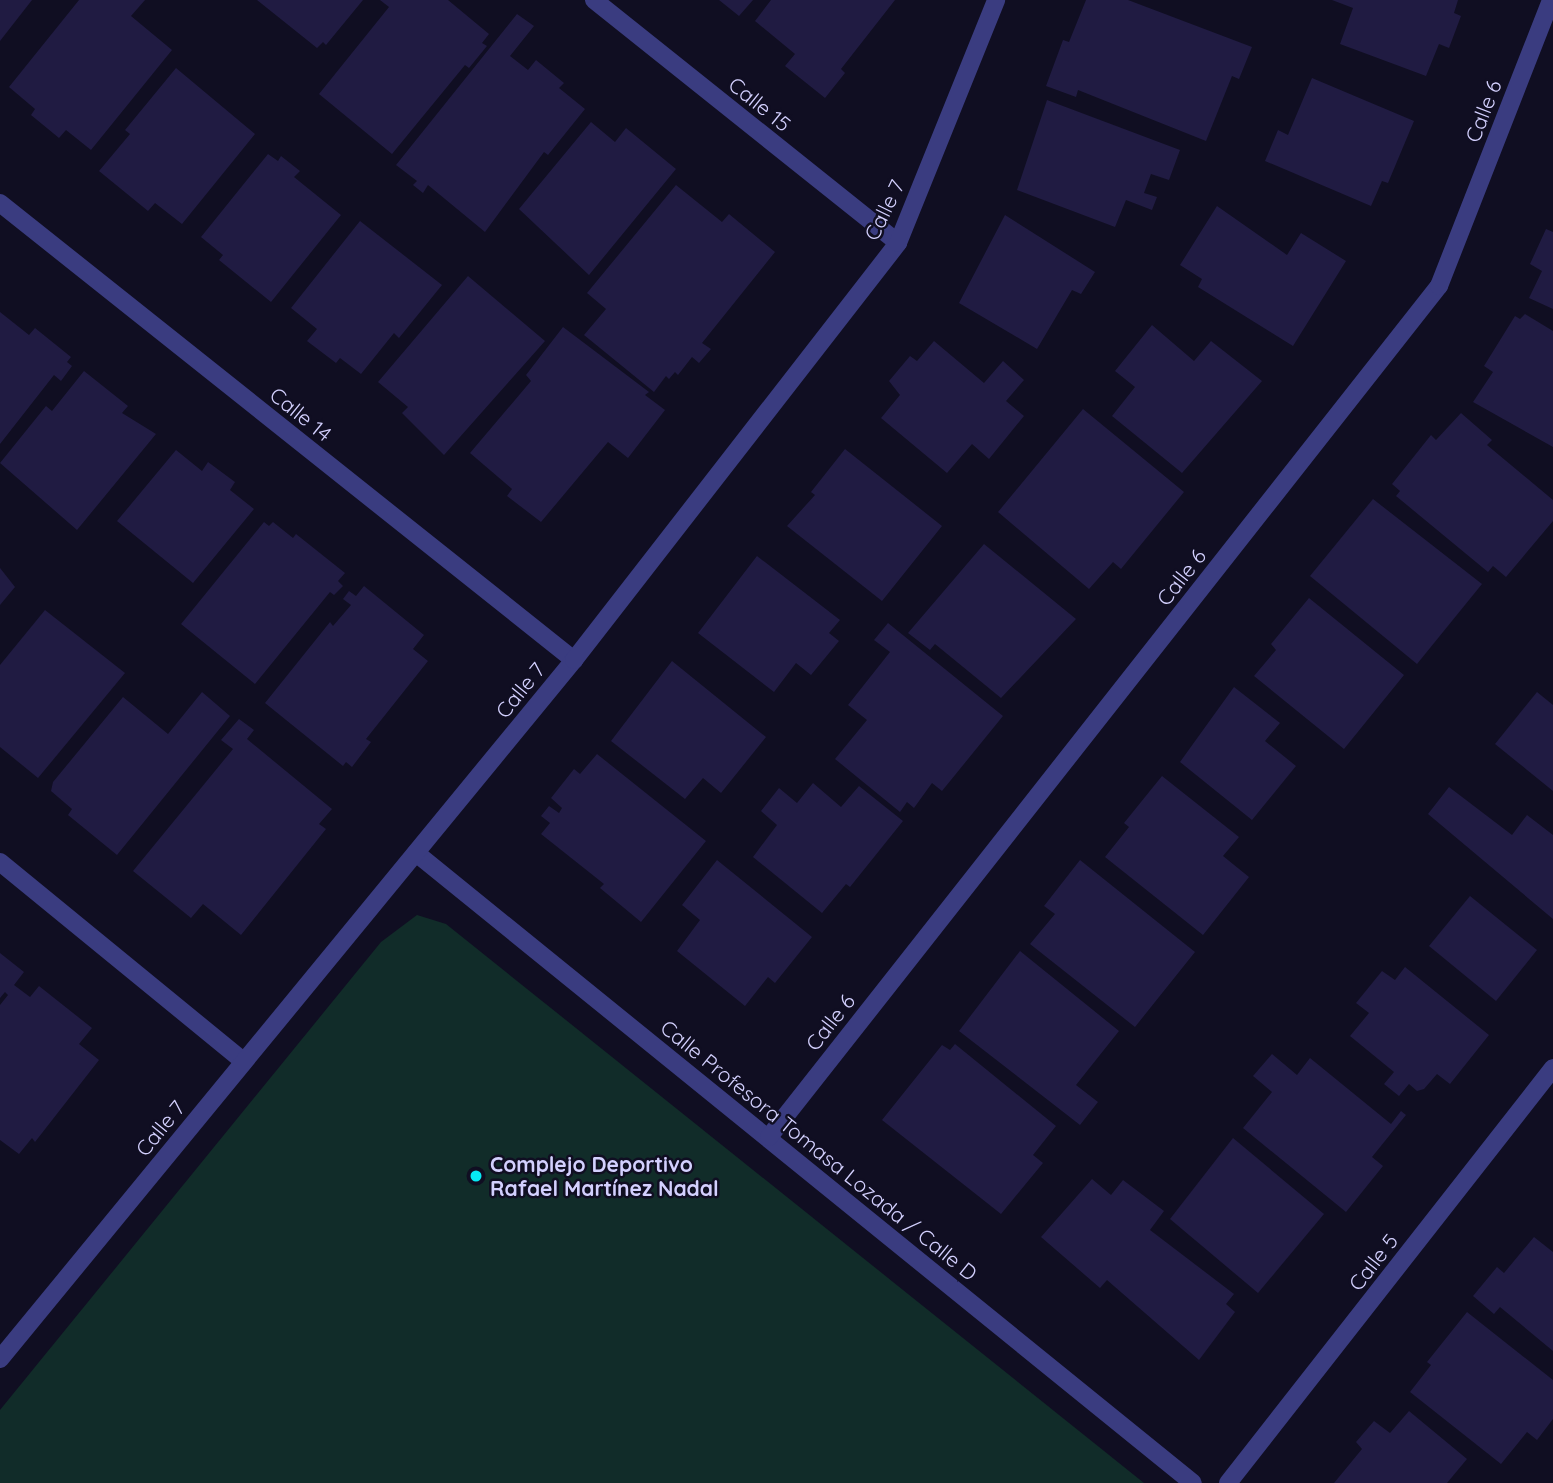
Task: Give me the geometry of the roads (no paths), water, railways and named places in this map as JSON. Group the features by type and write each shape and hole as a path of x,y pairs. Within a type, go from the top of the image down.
{"street":[{"name":"Calle 15","path":"594,0 898,243"},
{"name":"Calle 7","path":"0,1359 574,660 898,243 996,0"},
{"name":"Calle 6","path":"769,1137 1439,286 1551,0"},
{"name":"Calle 14","path":"0,203 574,660"},
{"name":"Calle Profesora Tomasa Lozada / Calle D","path":"416,853 1193,1483"},
{"path":"0,862 244,1062"},
{"name":"Calle 5","path":"1228,1483 1553,1068"}],"place":[{"name":"Complejo Deportivo Rafael Martínez Nadal","path":"476,1176"}]}
